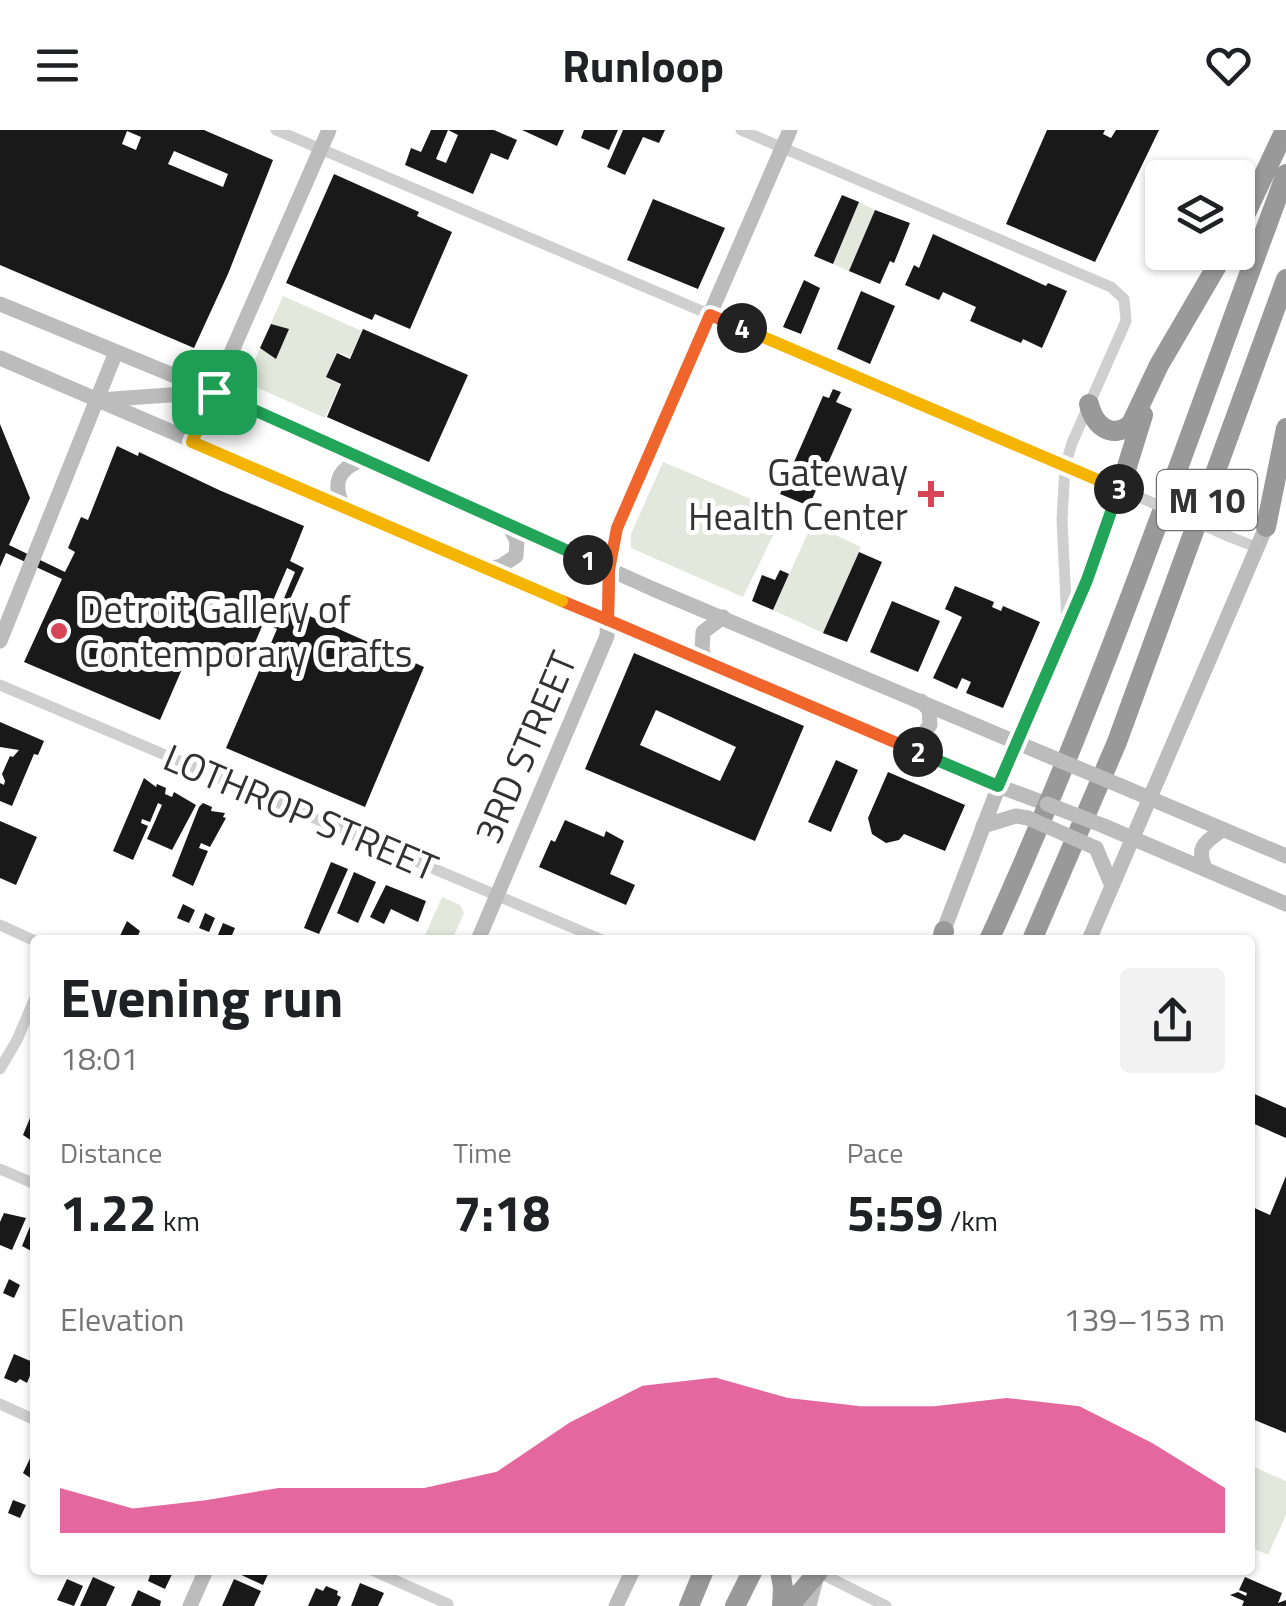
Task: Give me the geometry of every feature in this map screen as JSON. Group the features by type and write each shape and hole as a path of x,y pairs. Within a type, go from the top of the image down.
{"highway":[{"path":"1255,194 1285,130"},
{"name":"M 10","path":"991,935 1042,825 1115,642 1286,174"},
{"path":"1089,404 1102,427 1124,431 1131,424 1159,365 1214,270"},
{"name":"M 10","path":"1034,935 1117,742 1286,279"},
{"path":"1120,490 1159,365"},
{"path":"1266,527 1286,428"},
{"path":"689,1606 702,1575"},
{"path":"734,1606 749,1575"},
{"path":"781,1575 785,1606"},
{"path":"785,1606 813,1575"}],"main road":[{"path":"192,442 329,130"},
{"name":"3RD STREET","path":"480,935 607,636 609,570 617,528 790,130"},
{"path":"0,304 214,392 609,570 1286,856"},
{"path":"0,642 116,352"},
{"path":"0,358 899,744 1286,904 1285,886"},
{"path":"95,401 214,392"},
{"path":"343,507 336,484 340,474 363,459"},
{"path":"943,935 998,786 1067,627 1120,490"},
{"path":"488,569 516,556 518,541 508,524"},
{"path":"1090,935 1266,527"},
{"path":"707,662 702,651 703,632 723,616"},
{"path":"899,744 920,738 930,725 929,710 921,700"},
{"path":"983,826 1016,816 1028,818 1096,848 1112,886"},
{"path":"1206,870 1201,849 1224,829"},
{"path":"190,1606 204,1575"},
{"path":"616,1606 630,1575"},
{"path":"808,1606 816,1575"}],"street":[{"path":"276,130 1258,548"},
{"path":"741,130 1118,293 1127,307 1126,321 1066,466 1062,503 1067,627"},
{"path":"1266,527 1286,486"},
{"name":"LOTHROP STREET","path":"0,684 590,935"},
{"path":"0,926 30,939"},
{"path":"0,1069 30,1010"},
{"path":"0,1169 30,1182"},
{"path":"0,1404 30,1418"},
{"path":"383,1575 448,1604"},
{"path":"825,1575 886,1606"}],"shaded area":[{"path":"859,202 875,210 849,271 833,264"},
{"path":"283,296 362,331 350,357 337,352 326,377 340,384 325,418 245,382"},
{"path":"663,462 784,513 743,597 631,548 631,534"},
{"path":"812,524 861,547 823,633 773,610"},
{"path":"442,897 460,905 464,913 454,935 425,935"},
{"path":"1255,1467 1286,1481 1286,1515 1268,1555 1255,1549"}],"building":[{"path":"0,130 204,130 273,160 194,348 0,265","holes":["127,131 141,137 136,150 122,144","174,151 228,174 223,187 168,164"]},
{"path":"431,130 448,130 494,130 517,140 508,160 491,153 473,194 405,165 411,148 421,152","holes":["448,130 458,135 446,163 436,159"]},
{"path":"522,130 564,130 557,146"},
{"path":"584,130 618,130 609,150 581,138"},
{"path":"623,130 665,130 659,143 643,137 625,175 607,167"},
{"path":"1047,130 1105,130 1103,134 1111,138 1116,130 1159,130 1095,262 1006,224"},
{"path":"334,174 419,212 417,216 452,232 410,329 375,314 372,320 286,283"},
{"path":"842,195 859,202 833,264 814,256"},
{"path":"653,199 725,228 698,289 627,260"},
{"path":"875,210 910,223 894,263 890,261 880,284 849,271"},
{"path":"933,234 1046,286 1048,283 1067,291 1042,348 970,321 976,307 943,292 939,300 905,285 914,265 919,268"},
{"path":"804,280 820,288 801,334 783,327"},
{"path":"861,291 895,306 870,364 837,349"},
{"path":"271,324 289,329 276,359 260,348"},
{"path":"363,329 468,375 429,462 327,417 341,384 326,377 337,353 350,359"},
{"path":"833,389 841,392 836,402 852,409 809,506 780,494 823,396 829,398"},
{"path":"0,424 30,498 9,545 65,572 75,552 68,548 81,517 88,520 117,446 138,456 139,452 304,526 290,561 304,568 287,606 424,667 365,807 226,748 277,629 272,627 295,572 287,568 248,659 236,654 232,664 216,658 221,645 214,642 209,653 192,646 160,720 24,662 62,579 6,553 0,567"},
{"path":"859,552 882,562 847,642 823,633"},
{"path":"780,570 789,574 773,610 752,601 762,575 775,580"},
{"name":"Gateway Health Center","path":"955,586 994,602 992,607 1001,611 1003,606 1040,622 1003,708 966,693 971,682 962,678 957,689 933,678 962,617 945,609"},
{"path":"892,601 940,621 918,672 870,652"},
{"path":"634,653 804,726 755,841 585,769","holes":["656,710 736,747 720,781 640,745"]},
{"path":"0,722 44,741 38,755 34,754 12,806 0,801 0,783 4,785 2,774 10,756 19,750 0,747"},
{"path":"836,760 858,770 831,832 808,822"},
{"path":"888,772 965,805 945,851 904,834 899,840 886,843 872,834 868,818"},
{"path":"144,778 156,787 157,784 166,788 165,794 172,797 174,792 196,805 172,850 147,839 162,805 158,803 150,822 142,819 141,823 148,826 133,860 113,851"},
{"path":"203,803 212,807 211,811 225,813 226,818 210,847 201,843 199,848 208,851 193,886 172,876"},
{"path":"565,820 604,837 606,831 624,841 610,874 635,885 626,905 539,867"},
{"path":"0,821 37,837 16,885 0,878"},
{"path":"331,862 348,869 319,934 304,928"},
{"path":"354,872 376,882 358,923 337,913"},
{"path":"386,885 426,901 418,922 391,909 384,924 370,917"},
{"path":"183,904 195,910 189,923 177,918"},
{"path":"205,913 215,918 209,932 199,928"},
{"path":"127,921 140,931 138,935 120,935"},
{"path":"223,923 235,928 232,935 218,935"},
{"path":"1255,1094 1286,1108 1286,1138 1255,1124"},
{"path":"30,1118 30,1140 23,1135"},
{"path":"1286,1176 1286,1433 1255,1420 1255,1208 1270,1215"},
{"path":"4,1213 26,1218 12,1250 0,1245"},
{"path":"30,1226 30,1250 22,1246"},
{"path":"9,1279 20,1285 14,1298 3,1293"},
{"path":"14,1354 30,1361 27,1383 4,1378"},
{"path":"30,1458 30,1478 23,1473"},
{"path":"13,1500 26,1505 20,1518 8,1513"},
{"path":"150,1575 172,1575 165,1589 148,1581"},
{"path":"241,1575 268,1575 263,1585"},
{"path":"93,1577 115,1587 106,1606 80,1606"},
{"path":"1245,1577 1282,1593 1278,1603 1286,1600 1286,1606 1242,1606 1244,1601 1230,1595 1238,1592 1246,1596 1239,1590"},
{"path":"67,1579 83,1586 74,1606 57,1600"},
{"path":"234,1579 261,1591 254,1606 222,1606"},
{"path":"360,1583 384,1593 378,1606 351,1606"},
{"path":"326,1586 338,1591 341,1597 337,1606 308,1606 316,1588 323,1591"},
{"path":"138,1590 161,1601 160,1606 131,1606"}],"place":[{"name":"Gateway Health Center","path":"931,494"},
{"name":"Detroit Gallery of Contemporary Crafts","path":"59,631"}],"route":[{"path":"214,392 192,442 608,620 609,570 617,528 710,315 1120,490 1087,580 998,786 608,620 609,570 214,392"}]}
